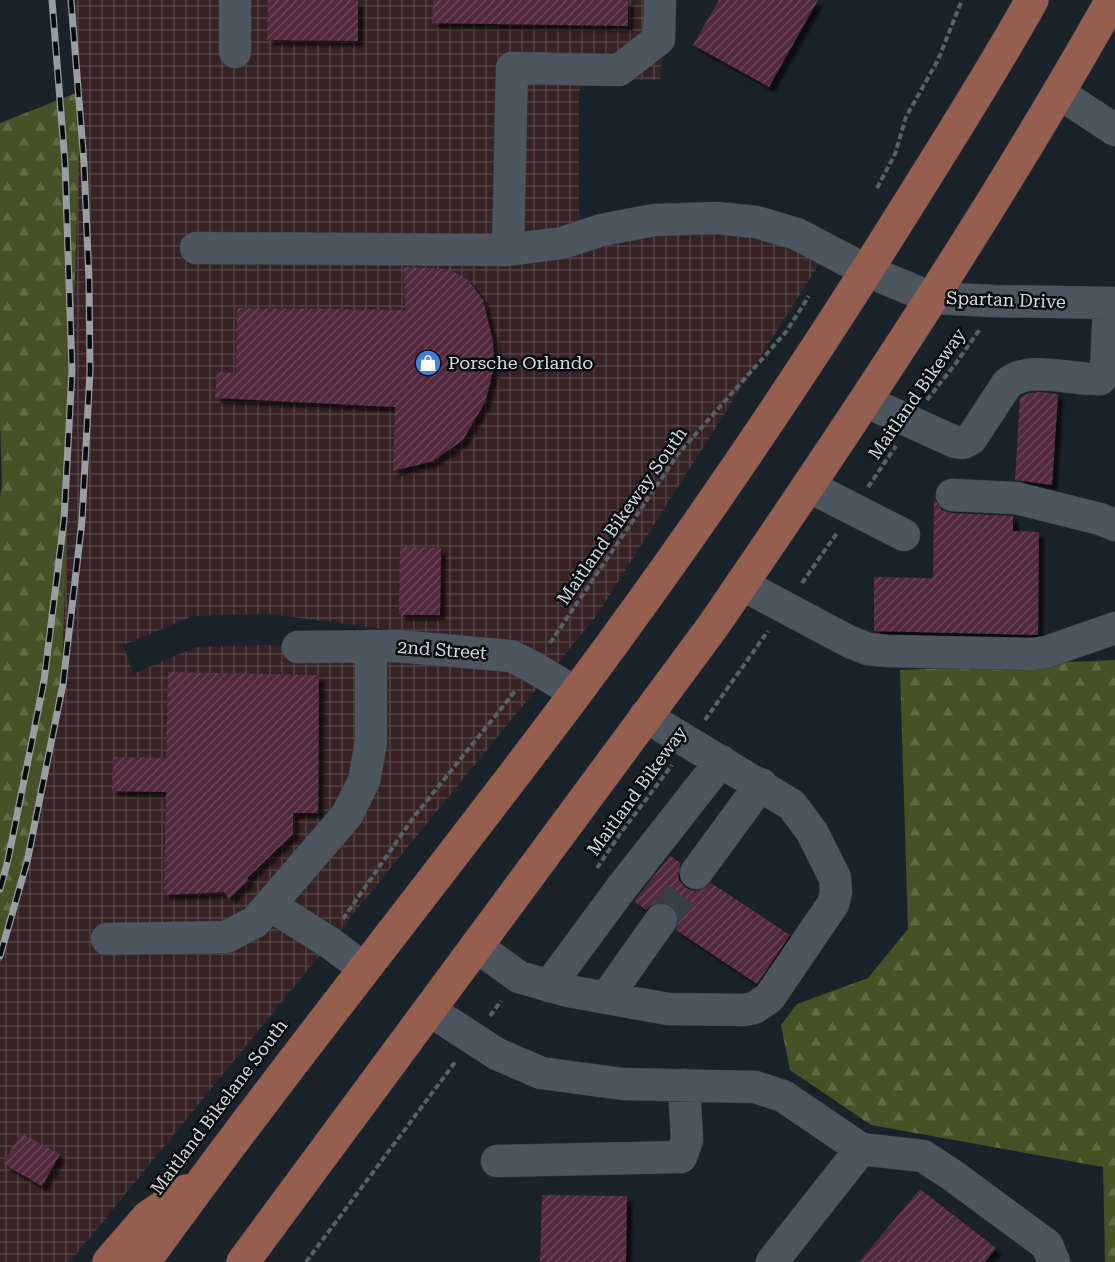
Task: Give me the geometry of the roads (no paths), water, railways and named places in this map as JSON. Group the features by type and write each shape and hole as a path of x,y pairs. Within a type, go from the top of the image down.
{"main road":[{"path":"144,1262 205,1178 576,693 728,481 867,271 993,68 1032,0"},
{"path":"243,1262 741,585 865,401 972,236 1059,93 1112,0"},
{"path":"109,1262 148,1217 205,1178"}],"street":[{"path":"235,0 235,52"},
{"path":"508,250 512,68 619,70 659,39 660,0"},
{"path":"1059,93 1115,130"},
{"name":"Spartan Drive","path":"196,248 508,250 562,243 602,230 654,219 717,218 756,222 797,234 867,271 932,298 1112,303"},
{"path":"865,401 955,442 963,443 971,439 1007,384 1014,378 1027,374 1100,379 1106,373 1112,303"},
{"path":"808,486 904,535"},
{"path":"952,495 1016,498 1100,519 1115,525"},
{"path":"741,585 850,642 868,649 1034,654 1115,628"},
{"path":"107,939 226,937 255,922 347,815 364,781 371,742 371,646"},
{"name":"2nd Street","path":"298,647 396,646 511,656 576,693"},
{"path":"476,946 519,977 549,986 668,1010 733,1011 753,1008 768,998 832,904 836,892 835,878 812,832 792,805 645,716"},
{"path":"549,986 619,891 721,761"},
{"path":"696,873 760,784"},
{"path":"270,905 330,943 365,969"},
{"path":"606,998 661,920"},
{"path":"429,1010 497,1054 541,1073 623,1084 755,1087 783,1095 861,1149 922,1156 952,1174 1047,1245 1054,1262"},
{"path":"496,1161 681,1156 687,1140 684,1085"},
{"path":"772,1262 861,1149"}],"tunnel":[{"path":"661,920 696,873"}],"railway":[{"path":"0,889 8,860 44,681 64,520 72,371 65,163 52,0"},
{"path":"0,956 27,862 63,684 82,521 90,371 89,280 84,163 71,0"}],"place":[{"name":"Porsche Orlando","path":"428,363"}]}
